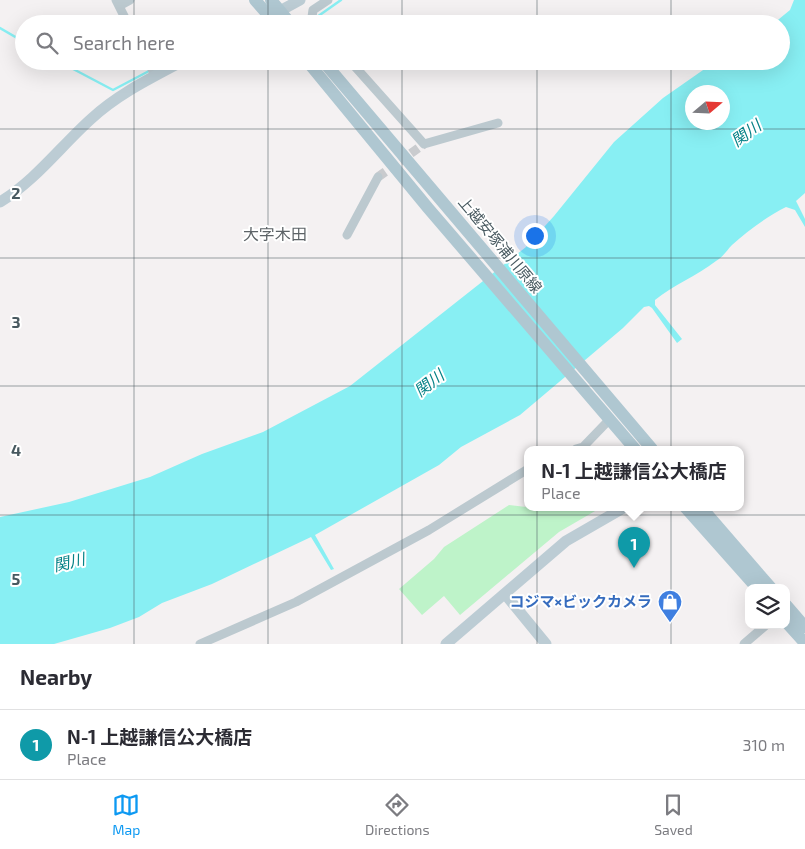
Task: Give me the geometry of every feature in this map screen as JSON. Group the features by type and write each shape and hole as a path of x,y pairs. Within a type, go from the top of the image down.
{"main road":[{"path":"255,0 274,15"},
{"path":"271,0 275,15"},
{"name":"上越安塚浦川原線","path":"315,70 428,208 632,446"},
{"name":"上越安塚浦川原線","path":"331,70 649,446"},
{"path":"688,511 753,584"},
{"path":"704,511 768,584"},
{"path":"790,610 805,627"},
{"path":"790,626 805,643"}],"street":[{"path":"123,15 117,3 130,0"},
{"path":"279,15 300,0"},
{"path":"312,15 313,10 328,0"},
{"path":"152,70 155,76"},
{"path":"0,202 23,186 92,117 117,98 166,70"},
{"path":"358,70 424,144 498,123"},
{"path":"347,235 378,177"},
{"path":"583,446 605,415"},
{"path":"200,644 296,602 429,530 524,471"},
{"path":"446,644 566,541 618,511"},
{"path":"505,594 546,644"},
{"path":"744,644 761,629"}],"green space":[{"path":"509,505 524,507 524,511 595,511 559,532 460,615 444,596 422,615 399,589 434,559 444,547"}],"water":[{"name":"関川","path":"794,0 805,0 805,193 796,201 805,219 805,227 795,210 786,207 751,229 732,245 721,258 655,300 655,305 682,339 677,343 652,308 649,306 644,307 623,328 520,415 461,447 439,465 315,535 334,569 331,570 311,537 212,584 162,603 139,617 110,628 54,644 0,644 0,517 69,502 150,477 202,454 263,432 350,386 526,247 554,216 614,142 663,98 703,70 790,70 790,15 784,15 790,10"}],"waterway":[{"path":"320,15 341,0"},
{"path":"0,28 15,37"},
{"path":"75,70 113,90 149,71"}],"tunnel":[{"path":"378,177 424,144"}],"place":[{"name":"N-1 上越謙信公大橋店","path":"634,568"},
{"name":"コジマ×ビックカメラ","path":"670,623"}],"district":[{"name":"大字木田","path":"275,234"}]}
